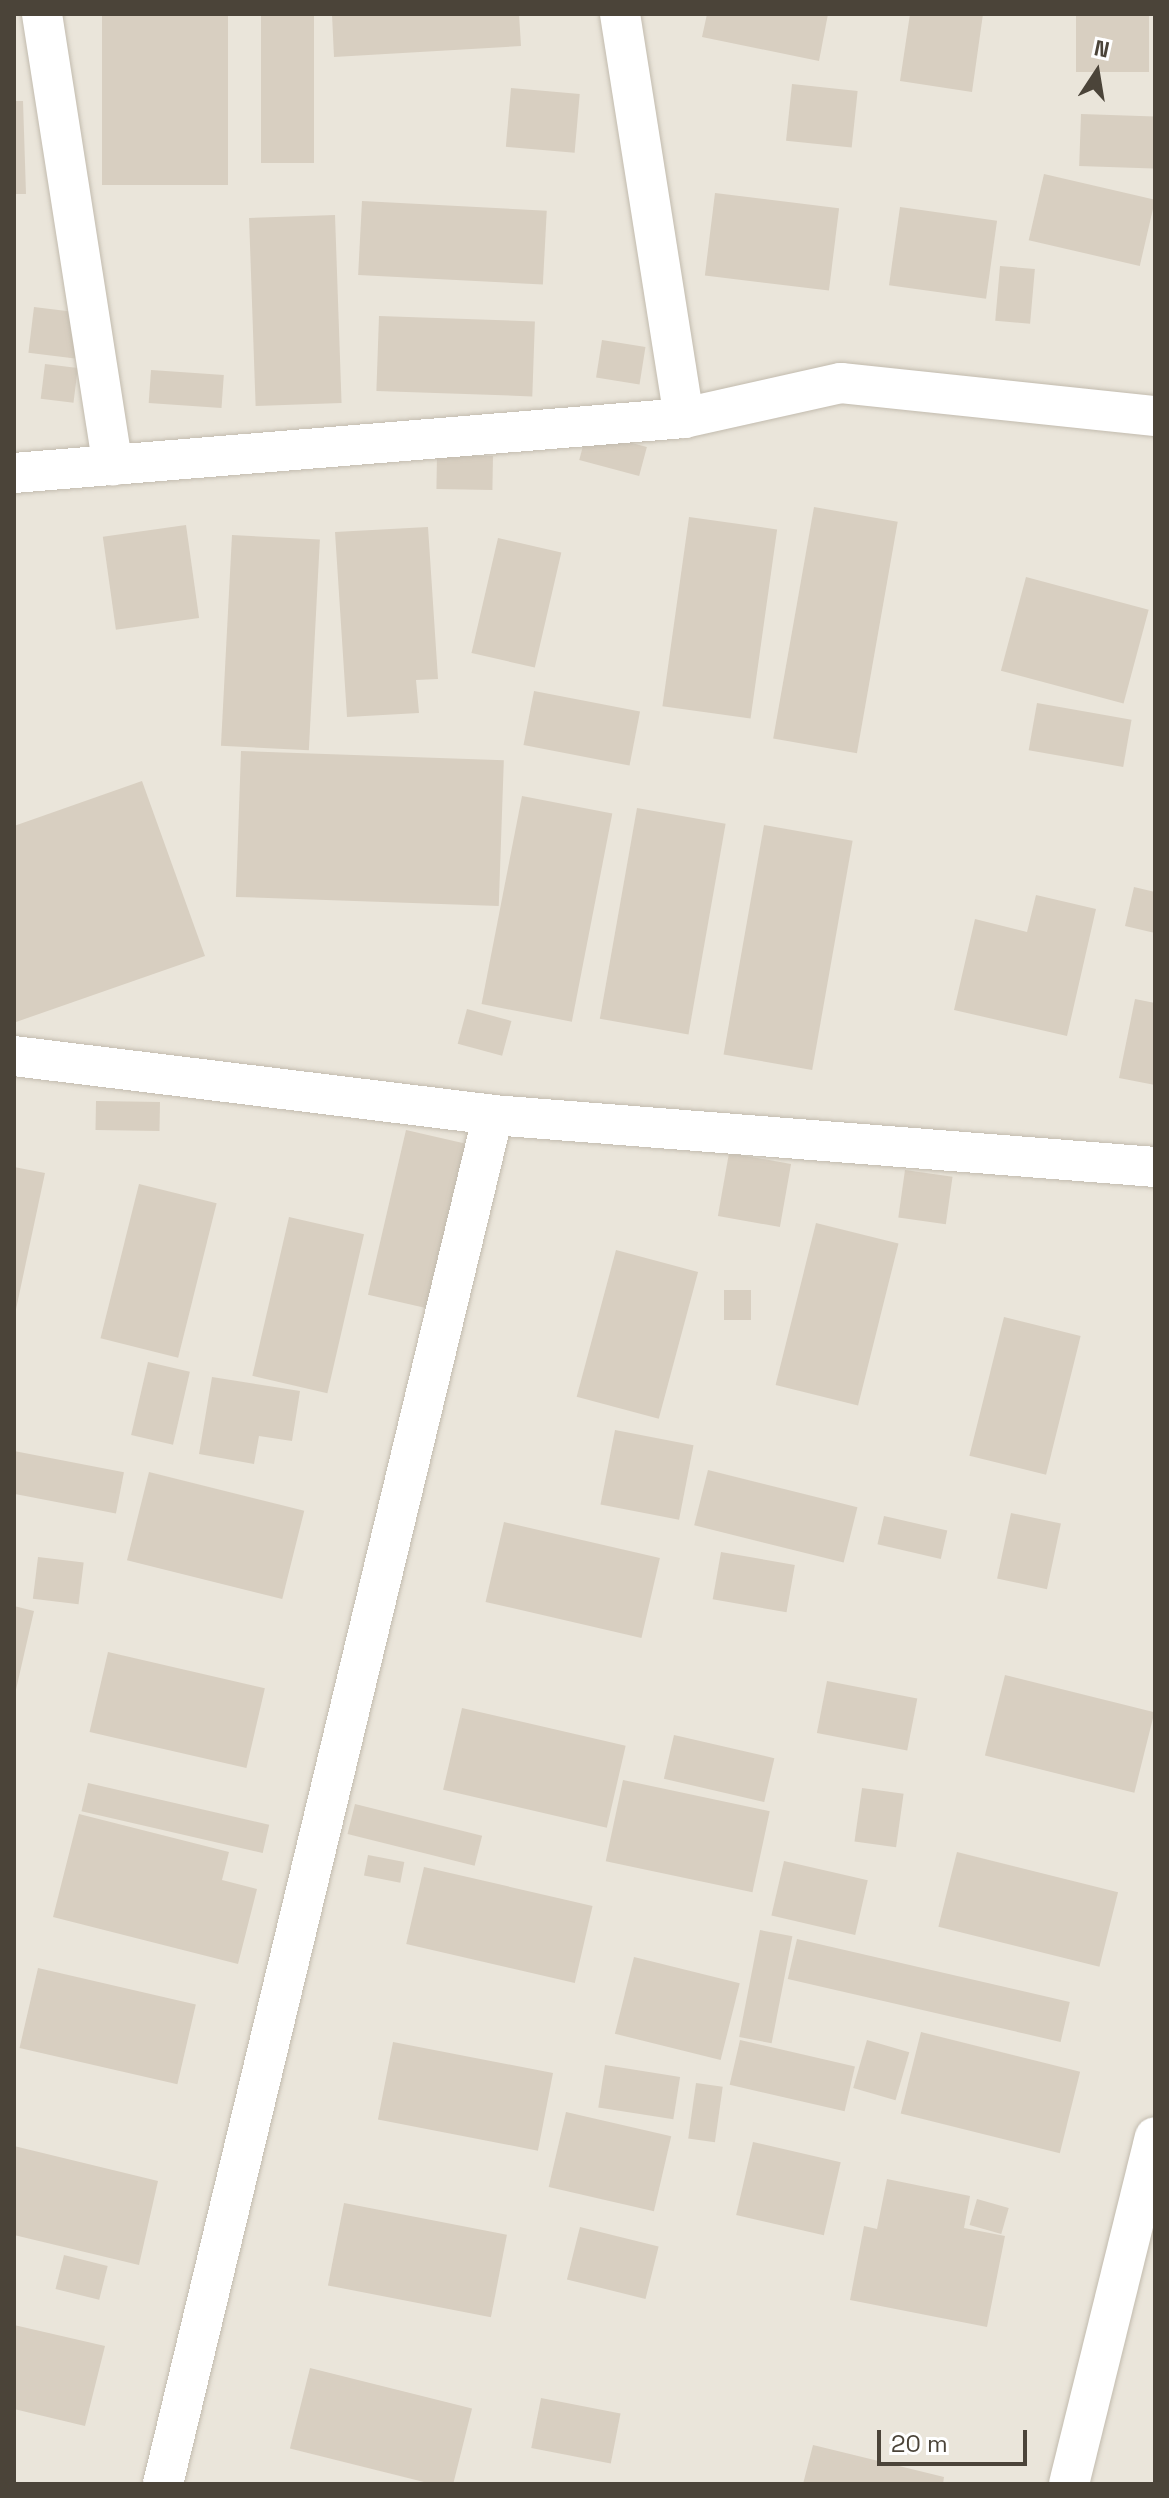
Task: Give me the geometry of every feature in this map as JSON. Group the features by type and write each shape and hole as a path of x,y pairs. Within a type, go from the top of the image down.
{"street":[{"path":"42,14 113,465"},
{"path":"620,14 684,418"},
{"path":"14,473 684,418 841,383 1155,416"},
{"path":"14,1056 493,1115 1155,1167"},
{"path":"163,2484 493,1115"},
{"path":"1069,2484 1155,2137"}],"shaded area":[{"path":"14,14 1155,14 1155,2484 14,2484"}],"building":[{"path":"102,14 228,14 228,185 102,185"},
{"path":"261,14 314,14 314,163 261,163"},
{"path":"332,14 519,14 521,46 334,57"},
{"path":"707,14 828,14 819,61 702,37"},
{"path":"910,14 983,14 972,92 900,81"},
{"path":"1076,14 1149,14 1149,72 1076,72"},
{"path":"792,84 858,91 852,148 786,141"},
{"path":"511,88 580,94 575,153 506,147"},
{"path":"14,101 23,101 26,194 14,194"},
{"path":"1081,114 1155,117 1153,169 1079,166"},
{"path":"1044,174 1155,200 1140,266 1029,240"},
{"path":"715,193 839,208 829,291 705,275"},
{"path":"362,201 547,211 543,285 358,275"},
{"path":"900,207 997,221 986,299 889,285"},
{"path":"335,215 342,403 256,406 249,218"},
{"path":"1000,266 1035,269 1030,324 995,321"},
{"path":"34,307 81,313 75,358 28,353"},
{"path":"379,316 535,321 532,396 376,391"},
{"path":"602,340 645,347 640,384 596,378"},
{"path":"45,364 78,368 73,403 41,399"},
{"path":"151,370 224,375 222,408 149,403"},
{"path":"587,431 647,447 639,476 579,460"},
{"path":"437,455 493,456 492,490 436,489"},
{"path":"814,507 898,522 857,753 773,738"},
{"path":"689,517 777,529 751,719 662,706"},
{"path":"186,525 199,618 116,630 103,537"},
{"path":"428,527 438,679 416,680 419,713 347,717 335,532"},
{"path":"232,535 320,540 309,750 221,746"},
{"path":"498,538 561,553 535,668 471,653"},
{"path":"1026,577 1149,610 1124,704 1001,671"},
{"path":"534,691 640,712 630,766 524,745"},
{"path":"1037,703 1132,720 1123,767 1029,750"},
{"path":"241,751 504,760 499,906 236,897"},
{"path":"142,781 205,956 16,1022 14,826"},
{"path":"522,796 612,814 572,1022 482,1004"},
{"path":"637,808 726,824 688,1034 600,1019"},
{"path":"764,825 853,841 812,1070 724,1054"},
{"path":"1134,887 1155,892 1155,933 1125,926"},
{"path":"1036,895 1096,909 1067,1036 954,1010 975,919 1027,932"},
{"path":"1135,999 1155,1003 1155,1085 1119,1078"},
{"path":"467,1009 511,1021 502,1056 458,1044"},
{"path":"96,1101 160,1102 159,1131 95,1130"},
{"path":"406,1130 470,1145 432,1310 368,1295"},
{"path":"729,1153 791,1164 780,1227 718,1216"},
{"path":"14,1167 45,1173 15,1314 14,1314"},
{"path":"905,1170 953,1177 946,1224 898,1218"},
{"path":"139,1184 217,1203 178,1358 101,1338"},
{"path":"289,1217 364,1234 327,1393 252,1376"},
{"path":"816,1223 898,1244 858,1406 776,1385"},
{"path":"616,1250 698,1272 659,1419 577,1397"},
{"path":"724,1290 751,1290 751,1320 724,1320"},
{"path":"1004,1317 1081,1336 1046,1475 969,1456"},
{"path":"148,1362 190,1372 173,1445 131,1435"},
{"path":"212,1377 300,1391 292,1441 259,1436 254,1464 199,1454"},
{"path":"615,1430 694,1445 679,1520 600,1505"},
{"path":"14,1451 124,1472 116,1514 14,1494"},
{"path":"708,1470 857,1507 844,1563 694,1525"},
{"path":"149,1472 304,1511 282,1599 127,1560"},
{"path":"1011,1513 1061,1524 1047,1589 997,1579"},
{"path":"884,1516 947,1531 941,1559 877,1544"},
{"path":"504,1522 660,1558 641,1638 486,1602"},
{"path":"721,1552 795,1565 787,1612 713,1599"},
{"path":"38,1557 84,1563 79,1604 33,1599"},
{"path":"14,1606 34,1611 15,1694 14,1694"},
{"path":"108,1652 265,1688 246,1768 90,1732"},
{"path":"1005,1675 1154,1712 1134,1793 985,1756"},
{"path":"827,1681 917,1699 907,1751 817,1733"},
{"path":"462,1708 626,1746 607,1828 443,1790"},
{"path":"674,1735 774,1758 764,1802 664,1779"},
{"path":"623,1780 770,1811 752,1892 606,1861"},
{"path":"88,1783 269,1825 263,1853 81,1811"},
{"path":"862,1788 904,1794 896,1847 854,1841"},
{"path":"355,1804 482,1836 475,1866 348,1834"},
{"path":"79,1814 229,1852 222,1880 257,1889 238,1964 53,1917"},
{"path":"957,1852 1118,1892 1099,1967 938,1927"},
{"path":"368,1855 404,1862 400,1883 364,1876"},
{"path":"784,1861 868,1880 855,1935 771,1916"},
{"path":"424,1867 593,1906 575,1983 406,1944"},
{"path":"760,1930 792,1936 772,2043 739,2037"},
{"path":"797,1939 1070,2002 1061,2042 788,1979"},
{"path":"634,1957 740,1983 721,2060 615,2034"},
{"path":"38,1968 196,2004 177,2084 20,2048"},
{"path":"921,2032 1080,2072 1060,2153 901,2114"},
{"path":"740,2040 855,2067 845,2111 730,2085"},
{"path":"867,2040 909,2052 896,2100 853,2088"},
{"path":"393,2042 553,2073 538,2151 378,2120"},
{"path":"605,2065 680,2077 673,2119 598,2107"},
{"path":"696,2083 723,2087 715,2142 688,2138"},
{"path":"566,2112 671,2136 654,2211 549,2187"},
{"path":"753,2142 841,2162 824,2235 736,2215"},
{"path":"14,2146 158,2181 139,2265 14,2235"},
{"path":"887,2179 970,2196 964,2228 1005,2236 987,2327 850,2300 864,2226 877,2229"},
{"path":"977,2199 1009,2208 1001,2234 970,2225"},
{"path":"344,2203 507,2235 491,2317 328,2285"},
{"path":"580,2227 659,2247 646,2299 567,2279"},
{"path":"64,2255 108,2266 99,2300 56,2289"},
{"path":"14,2325 105,2346 85,2426 14,2409"},
{"path":"310,2368 472,2408 453,2484 432,2484 290,2449"},
{"path":"541,2398 621,2413 611,2464 531,2448"},
{"path":"813,2445 944,2477 943,2484 803,2484"}]}
